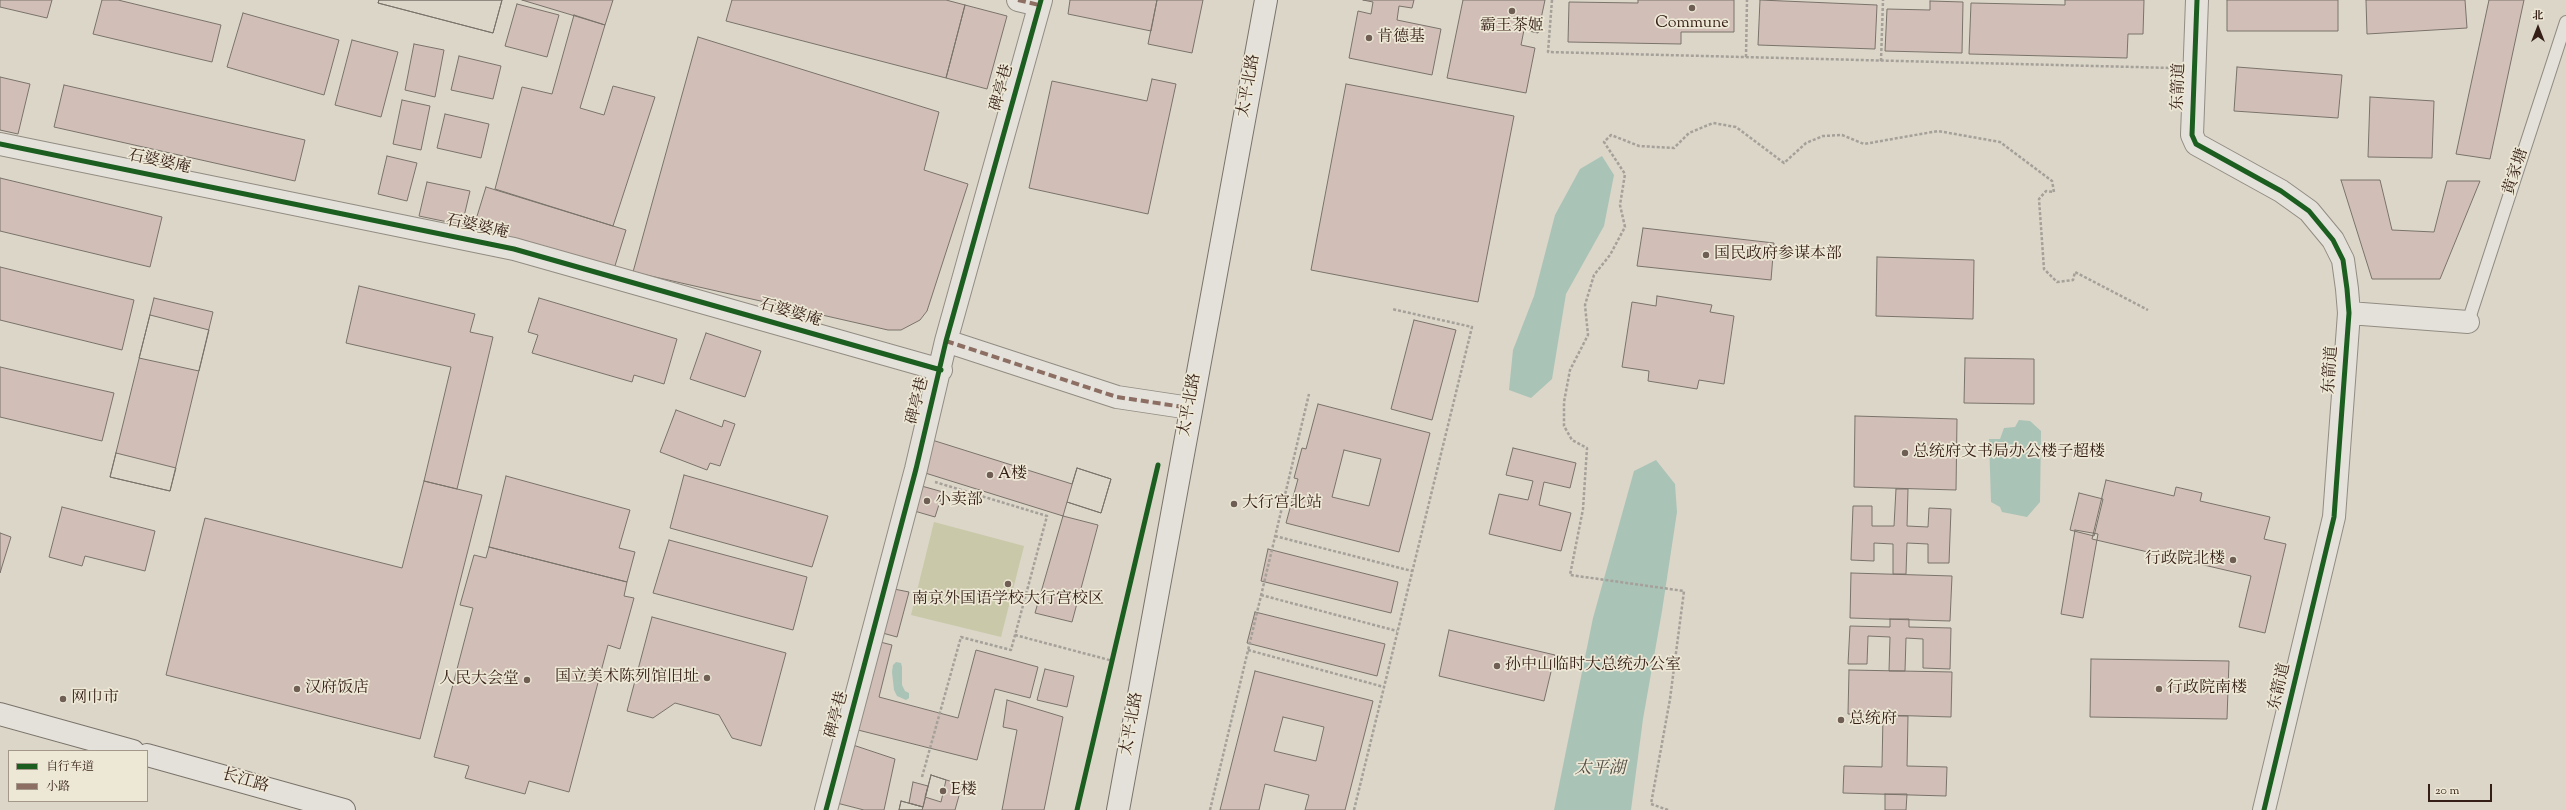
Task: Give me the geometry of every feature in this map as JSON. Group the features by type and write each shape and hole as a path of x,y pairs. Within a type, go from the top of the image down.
{"street":[{"path":"1018,0 1040,3"},
{"name":"太平北路","path":"1118,810 1190,408 1266,0"},
{"name":"东箭道","path":"2197,0 2193,69 2192,135 2196,144 2281,191 2309,211 2333,240 2342,260 2349,313 2334,517 2264,810"},
{"name":"碑亭巷","path":"826,810 941,370 946,341 1040,3"},
{"name":"石婆婆庵","path":"0,144 514,249 941,370"},
{"path":"2349,313 2468,322"},
{"path":"946,341 1117,398 1190,408"},
{"path":"0,714 129,750"},
{"name":"长江路","path":"148,755 344,810"}],"lane":[{"name":"黄家塘","path":"2468,322 2566,22"}],"path":[{"path":"1552,0 1548,52 2193,69"},
{"path":"1746,57 1748,0"},
{"path":"1881,61 1883,0"},
{"path":"1668,810 1651,804 1670,699 1684,591 1570,575 1583,509 1587,448 1572,440 1564,426 1564,402 1570,370 1588,334 1585,305 1594,275 1610,255 1625,227 1620,205 1625,174 1604,142 1611,135 1639,146 1674,148 1689,133 1713,123 1736,127 1784,163 1806,143 1823,136 1842,135 1864,144 1938,131 2000,142 2052,181 2054,192 2046,191 2039,199 2044,269 2057,282 2073,280 2075,272 2148,310"},
{"path":"1354,810 1472,327 1392,309"},
{"path":"1210,810 1309,394"},
{"path":"922,777 961,636 1011,650 1047,516 929,480"},
{"path":"1275,536 1412,571"},
{"path":"1261,595 1398,631"},
{"path":"1015,636 1113,661"},
{"path":"1248,650 1384,687"},
{"path":"1112,669 1115,654"}],"shaded area":[{"path":"934,522 1024,546 1001,637 911,615"}],"water":[{"path":"1602,156 1614,175 1604,226 1566,294 1552,379 1531,398 1509,390 1513,350 1534,296 1555,215 1580,169"},
{"path":"2019,420 2030,421 2041,431 2040,502 2027,517 2002,512 2000,507 1991,502 1989,439 2000,439 2004,428 2015,427"},
{"name":"太平湖","path":"1656,460 1675,484 1677,512 1662,611 1643,719 1631,810 1554,810 1593,618 1634,471"},
{"path":"896,662 901,663 902,685 905,691 909,693 909,698 906,700 897,696 894,690 892,672 893,665"}],"building":[{"path":"0,0 52,0 47,18 0,7"},
{"path":"102,0 118,0 221,25 212,62 93,34"},
{"path":"379,0 502,0 493,33 378,3"},
{"path":"379,0 502,0 493,33 378,3"},
{"path":"522,0 613,0 605,25"},
{"path":"732,0 946,0 965,5 946,78 726,21"},
{"path":"1070,0 1157,0 1151,31 1068,14"},
{"path":"1157,0 1203,0 1192,53 1148,44"},
{"path":"1363,0 1414,0 1412,8 1399,6 1397,20 1441,29 1432,75 1349,58 1358,11 1371,14 1373,2"},
{"path":"1463,0 1545,0 1538,33 1524,30 1521,45 1535,48 1526,93 1447,78"},
{"path":"1638,0 1734,0 1734,32 1681,32 1681,44 1568,42 1569,2 1638,3"},
{"path":"1760,0 1877,5 1875,49 1758,45"},
{"path":"2065,0 2144,0 2143,34 2128,34 2127,58 1969,54 1971,3 2065,5"},
{"path":"2227,0 2338,0 2338,31 2227,31"},
{"path":"2366,0 2465,0 2467,28 2367,34"},
{"path":"2489,0 2524,0 2490,159 2456,154"},
{"path":"1930,1 1963,2 1962,53 1885,51 1887,9 1930,10"},
{"path":"517,4 559,15 547,57 505,46"},
{"path":"965,5 1007,16 987,89 946,78"},
{"path":"243,13 339,40 324,95 227,67"},
{"path":"574,15 605,25 580,108 604,115 613,86 655,97 613,226 495,189 522,87 552,94"},
{"path":"698,37 939,112 924,170 968,184 927,311 920,320 901,330 888,330 633,272"},
{"path":"352,40 398,52 381,117 335,105"},
{"path":"414,44 444,50 435,97 405,90"},
{"path":"459,56 501,66 493,99 451,90"},
{"path":"2237,67 2342,75 2338,118 2234,111"},
{"path":"0,77 30,84 18,134 0,130"},
{"path":"1152,79 1176,84 1148,214 1029,188 1052,81 1147,101"},
{"path":"1346,84 1514,116 1478,302 1311,270"},
{"path":"64,85 305,140 295,181 54,127"},
{"path":"2370,97 2434,101 2432,158 2368,157"},
{"path":"402,100 430,106 421,150 393,144"},
{"path":"445,114 489,124 481,158 437,148"},
{"path":"387,156 417,163 407,201 378,194"},
{"path":"0,178 162,217 150,267 0,231"},
{"path":"2341,180 2380,180 2392,230 2434,232 2447,181 2480,181 2440,279 2372,279"},
{"path":"427,182 470,191 462,225 419,216"},
{"path":"486,187 626,230 614,269 474,226"},
{"name":"国民政府参谋本部","path":"1643,228 1774,243 1771,280 1637,266"},
{"path":"1877,257 1974,260 1973,319 1876,316"},
{"path":"0,267 134,300 122,350 0,320"},
{"path":"359,286 475,314 470,332 493,337 457,489 424,481 451,367 346,343"},
{"path":"1657,296 1712,305 1710,312 1734,316 1724,384 1699,380 1697,389 1648,381 1649,371 1622,367 1632,302 1656,306"},
{"path":"154,298 213,312 170,491 110,477"},
{"path":"539,298 677,339 664,384 634,375 632,382 532,353 538,335 528,332"},
{"path":"150,315 209,330 199,371 139,358"},
{"path":"1414,320 1456,330 1432,420 1391,409"},
{"path":"706,333 761,351 745,397 690,379"},
{"path":"1965,358 2034,359 2034,404 1964,403"},
{"path":"0,367 114,393 102,441 0,417"},
{"path":"1318,404 1430,433 1399,552 1286,523 1298,479 1294,478 1302,448 1306,449","holes":["1344,450 1381,459 1369,506 1332,497"]},
{"path":"676,410 722,427 724,420 735,424 720,466 710,463 707,470 660,452"},
{"name":"总统府文书局办公楼子超楼","path":"1855,416 1957,419 1956,490 1854,487"},
{"name":"A楼","path":"932,440 1072,484 1077,468 1111,479 1101,513 1067,502 1063,516 922,472"},
{"path":"1513,448 1576,463 1570,488 1544,482 1539,505 1571,513 1561,551 1489,534 1499,494 1528,500 1533,481 1506,475"},
{"path":"116,453 176,468 170,491 110,477"},
{"path":"1077,468 1111,479 1101,513 1067,502"},
{"path":"684,475 828,516 812,567 670,528"},
{"path":"506,476 630,510 619,548 635,552 627,582 489,547"},
{"name":"行政院北楼","path":"2106,480 2174,496 2176,487 2202,493 2200,501 2270,517 2264,539 2286,544 2265,633 2239,627 2251,576 2092,539"},
{"name":"汉府饭店","path":"424,481 482,495 420,739 166,675 205,518 402,568"},
{"name":"小卖部","path":"918,485 943,492 935,517 911,510"},
{"path":"1896,489 1908,489 1907,526 1928,527 1929,508 1951,509 1949,563 1928,563 1928,544 1907,543 1906,574 1893,574 1893,544 1874,543 1874,561 1851,560 1853,506 1872,506 1872,526 1894,526"},
{"path":"2079,493 2103,499 2094,536 2070,530"},
{"path":"62,507 155,531 145,571 85,556 82,566 49,557"},
{"path":"1063,516 1098,525 1072,622 1035,613"},
{"path":"2075,530 2098,534 2083,618 2061,614"},
{"path":"0,533 11,537 0,573"},
{"path":"669,540 807,577 793,630 653,593"},
{"name":"人民大会堂","path":"489,547 627,582 624,596 634,598 620,649 608,645 569,792 529,781 525,794 465,778 469,766 434,757 473,608 460,605 474,555 486,558"},
{"path":"1268,549 1398,582 1391,613 1261,581"},
{"path":"1851,573 1952,576 1950,621 1850,618"},
{"path":"889,588 909,592 897,637 879,632"},
{"path":"1255,612 1385,644 1377,676 1247,643"},
{"name":"国立美术陈列馆旧址","path":"652,617 786,653 761,746 732,738 719,715 675,703 653,718 627,711"},
{"path":"1890,619 1909,619 1909,627 1951,628 1950,669 1923,668 1923,639 1906,638 1905,671 1889,671 1890,637 1868,636 1867,664 1848,664 1850,626 1890,627"},
{"name":"孙中山临时大总统办公室","path":"1449,630 1555,655 1544,701 1439,676"},
{"path":"876,641 892,645 879,697 958,718 976,650 1038,667 1030,698 995,689 977,760 854,729"},
{"name":"行政院南楼","path":"2091,659 2229,661 2227,719 2090,717"},
{"path":"1045,669 1074,676 1067,707 1037,700"},
{"path":"1849,670 1952,672 1951,717 1848,714"},
{"path":"1255,671 1373,701 1345,810 1305,810 1309,795 1265,784 1259,810 1220,810","holes":["1283,717 1324,727 1316,761 1274,751"]},
{"path":"1007,700 1063,717 1044,810 1002,810 1017,730 1003,727"},
{"path":"1883,716 1908,716 1907,766 1947,767 1946,796 1843,793 1844,766 1882,767"},
{"path":"844,742 895,759 884,810 864,810 829,801"},
{"name":"E楼","path":"931,775 962,785 955,810 899,810 901,801 923,807"},
{"path":"931,775 946,780 941,802 925,797"},
{"path":"913,782 928,786 923,807 909,803"},
{"path":"1885,794 1907,794 1906,810 1885,810"},
{"path":"901,801 923,807 922,810 899,810"}],"marked path":[{"path":"1018,0 1039,5"},
{"path":"946,341 1117,397 1190,408"}],"cycle path":[{"path":"826,810 916,469 946,341 1041,0"},
{"path":"2197,0 2192,135 2196,144 2281,191 2309,211 2333,240 2343,260 2349,313 2334,517 2264,810"},
{"path":"0,144 514,249 941,370"},
{"path":"1077,810 1158,465"}],"place":[{"name":"Commune","path":"1692,8"},
{"name":"霸王茶姬","path":"1512,11"},
{"name":"肯德基","path":"1369,38"},
{"name":"国民政府参谋本部","path":"1706,255"},
{"name":"总统府文书局办公楼子超楼","path":"1905,453"},
{"name":"A楼","path":"990,475"},
{"name":"小卖部","path":"927,501"},
{"name":"大行宫北站","path":"1234,504"},
{"name":"行政院北楼","path":"2233,560"},
{"name":"南京外国语学校大行宫校区","path":"1008,584"},
{"name":"孙中山临时大总统办公室","path":"1497,666"},
{"name":"国立美术陈列馆旧址","path":"707,678"},
{"name":"人民大会堂","path":"527,680"},
{"name":"汉府饭店","path":"297,689"},
{"name":"行政院南楼","path":"2159,689"},
{"name":"网巾市","path":"63,699"},
{"name":"总统府","path":"1841,720"},
{"name":"E楼","path":"943,791"}]}
